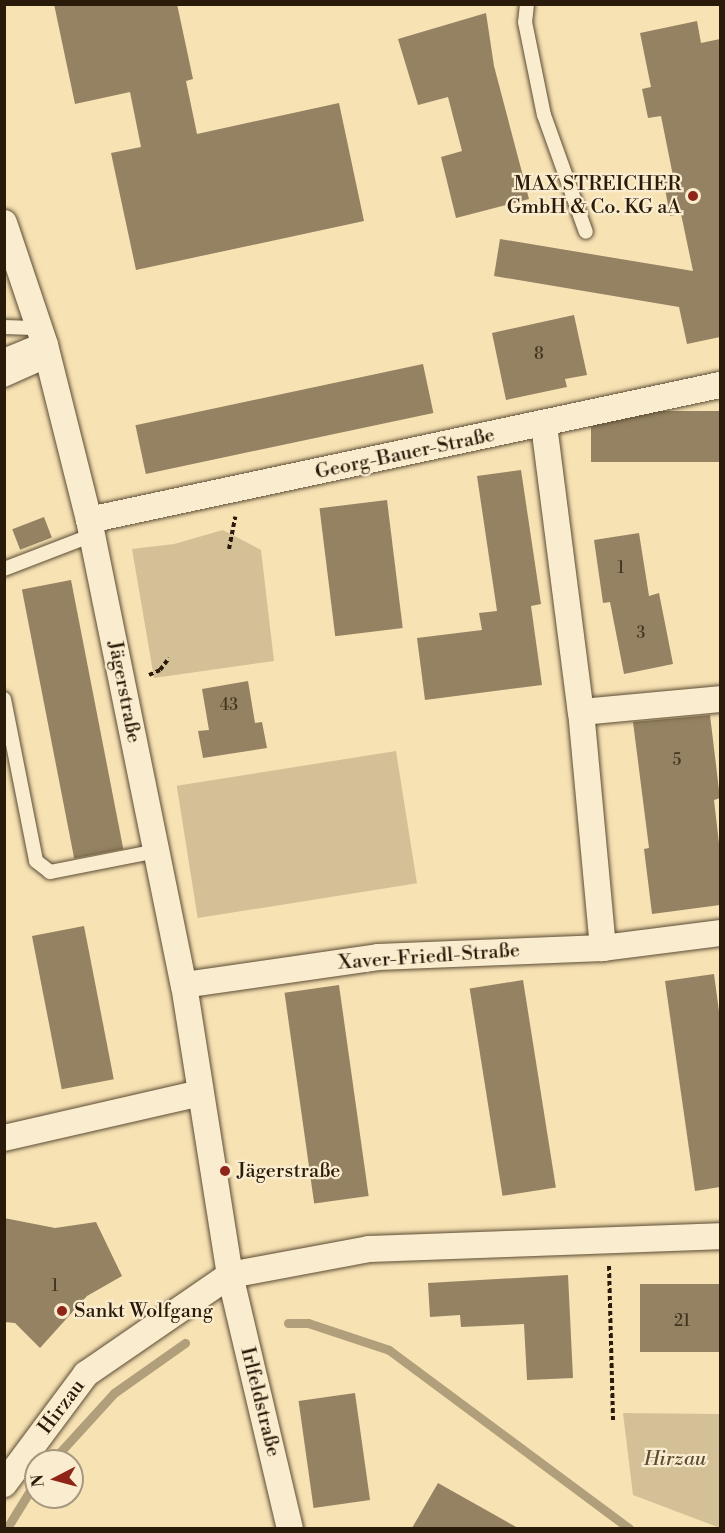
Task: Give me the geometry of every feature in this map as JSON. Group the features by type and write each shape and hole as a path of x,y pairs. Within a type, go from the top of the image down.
{"street":[{"name":"Jägerstraße","path":"4,223 45,344 91,527 184,985 230,1275"},
{"path":"4,362 45,344"},
{"name":"Georg-Bauer-Straße","path":"91,527 720,385"},
{"path":"544,425 580,712 603,948"},
{"path":"580,712 720,699"},
{"name":"Xaver-Friedl-Straße","path":"184,985 378,957 603,948 720,933"},
{"path":"4,1138 200,1093"},
{"name":"Hirzau","path":"4,1484 86,1374 230,1275 369,1249 720,1236"},
{"name":"Irlfeldstraße","path":"230,1275 290,1528"}],"lane":[{"path":"527,4 525,22 544,115 586,232"},
{"path":"4,327 45,344 4,380"},
{"path":"7,565 91,527"},
{"path":"4,699 36,861 50,872 157,851"}],"path":[{"path":"608,1240 614,1421"}],"green space":[{"path":"223,530 261,550 274,661 154,678 132,549 174,544"},
{"path":"396,751 417,883 198,918 177,786"},
{"name":"Hirzau","path":"623,1413 720,1414 720,1528 633,1495"}],"building":[{"path":"54,4 177,4 193,79 186,81 197,134 339,103 364,221 136,270 111,153 141,147 130,92 75,104"},
{"path":"486,13 494,66 529,199 456,218 441,157 462,151 448,97 418,105 398,39"},
{"path":"697,21 701,43 720,39 720,337 687,344 679,307 494,276 500,239 693,271 681,214 670,216 663,178 673,176 661,116 648,118 642,89 651,87 640,33"},
{"path":"574,315 587,375 565,379 567,387 506,400 492,333"},
{"path":"423,364 433,413 146,474 135,425"},
{"path":"591,411 720,411 720,462 591,462"},
{"path":"521,470 541,604 531,606 542,685 425,700 417,638 482,630 479,613 497,611 477,476"},
{"path":"387,500 403,628 335,636 320,508"},
{"path":"44,517 52,538 20,550 12,529"},
{"path":"639,533 649,596 659,593 673,664 624,674 610,602 603,603 594,540"},
{"path":"71,580 123,849 74,859 22,590"},
{"path":"248,681 255,723 262,722 267,748 203,758 198,731 209,730 202,689"},
{"path":"710,715 720,798 714,800 720,852 720,905 652,914 644,849 649,848 633,722"},
{"path":"84,926 114,1079 62,1089 32,936"},
{"path":"714,974 720,1019 720,1187 695,1191 665,981"},
{"path":"523,980 556,1187 503,1196 470,988"},
{"path":"339,985 369,1196 314,1204 285,993"},
{"path":"4,1218 55,1228 96,1222 122,1276 87,1296 40,1348 15,1323 4,1322"},
{"path":"568,1275 573,1378 527,1380 524,1324 461,1327 460,1315 430,1317 428,1283"},
{"path":"640,1284 720,1284 720,1352 640,1352"},
{"path":"355,1393 370,1500 314,1508 299,1401"},
{"path":"438,1483 518,1528 412,1528"}],"waterway":[{"path":"288,1323 308,1323 389,1350 629,1528"},
{"path":"63,1449 114,1393 185,1343"},
{"path":"7,1528 24,1500"}],"place":[{"name":"MAX STREICHER GmbH & Co. KG aA","path":"693,196"},
{"name":"Jägerstraße","path":"225,1171"},
{"name":"Sankt Wolfgang","path":"62,1311"}]}
